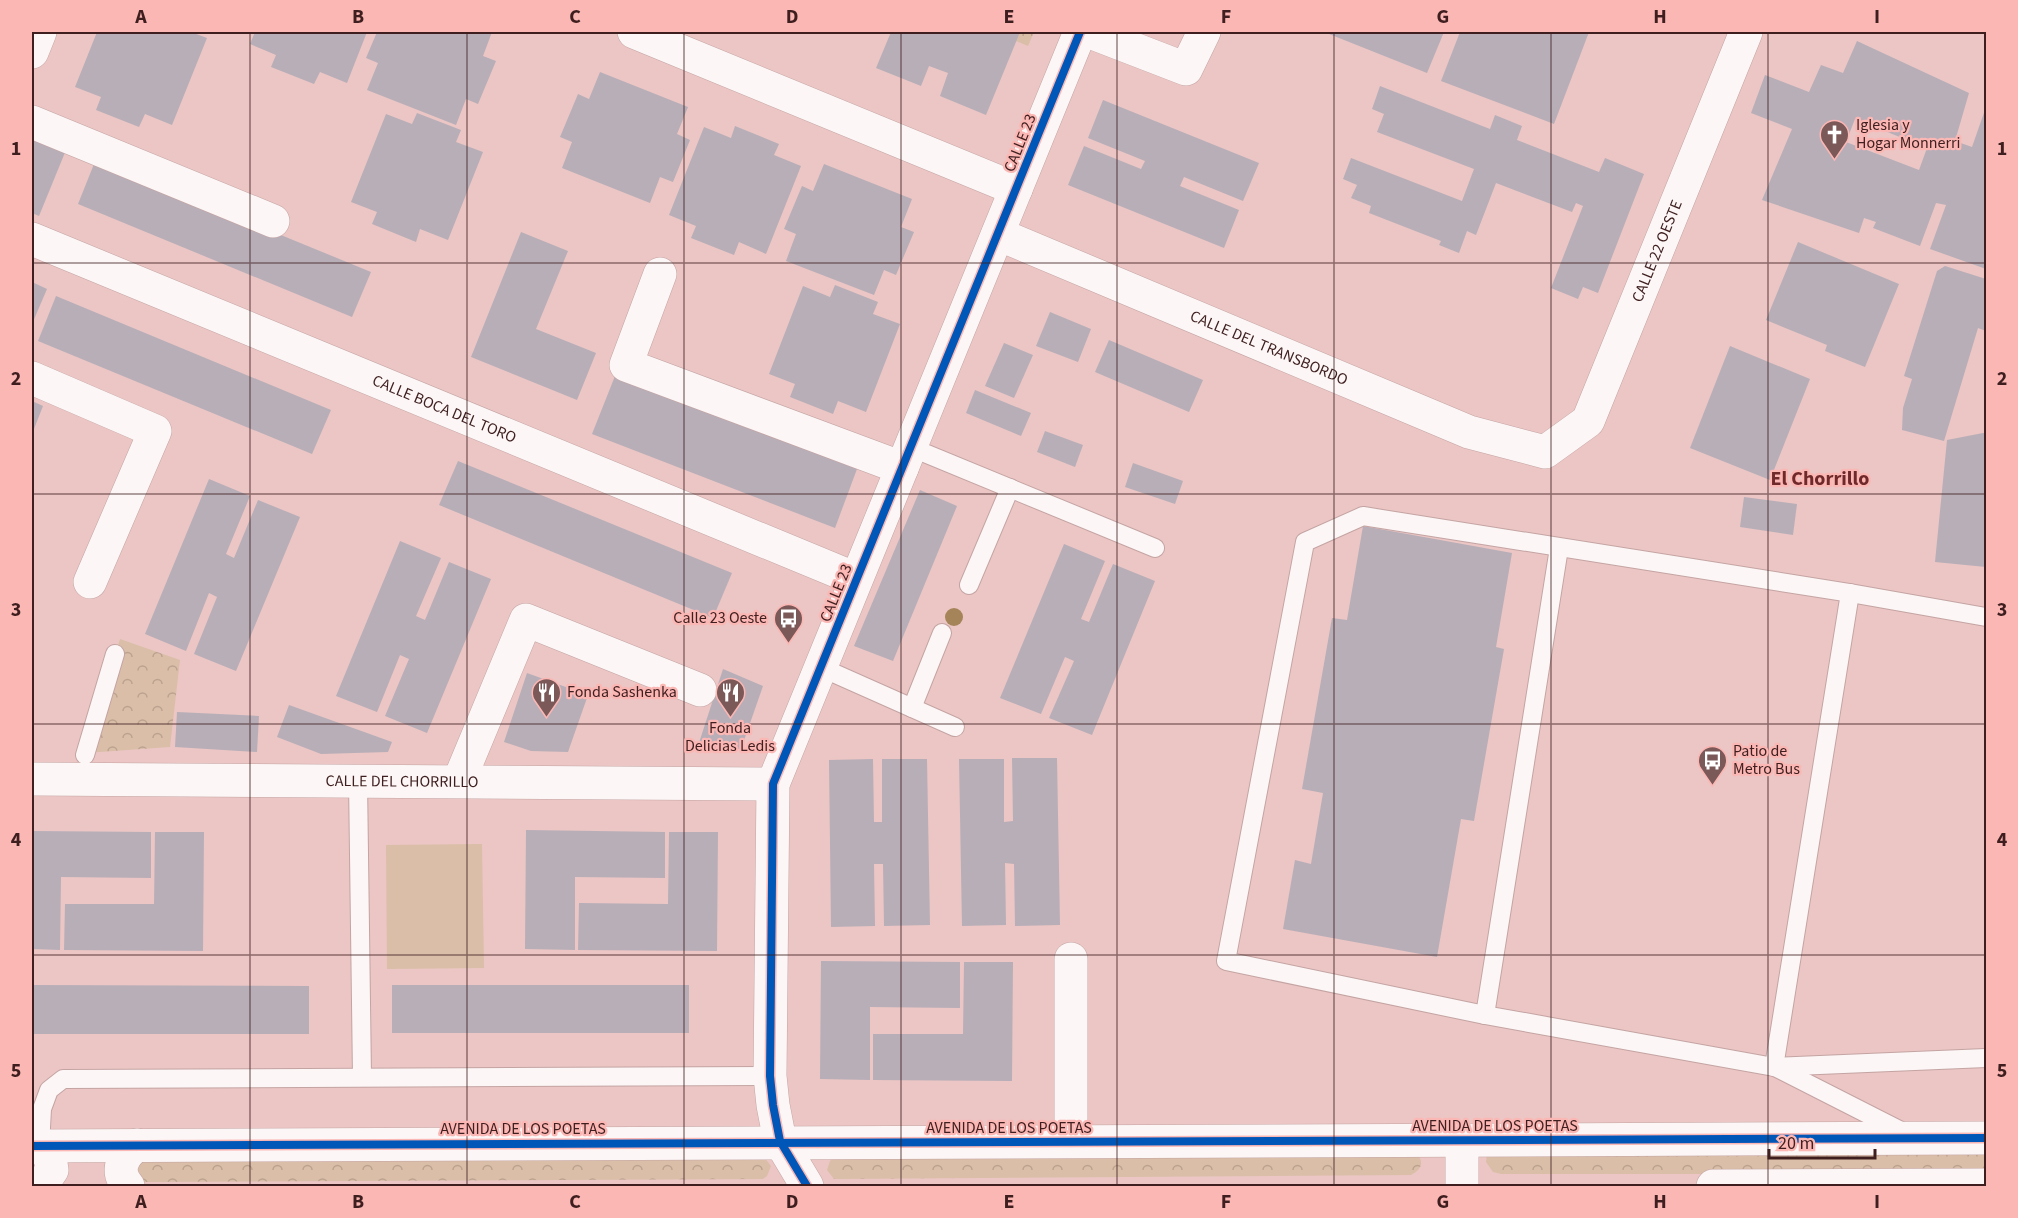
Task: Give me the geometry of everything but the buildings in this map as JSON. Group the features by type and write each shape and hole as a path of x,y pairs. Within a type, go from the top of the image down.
{"street":[{"path":"32,52 40,32"},
{"path":"634,32 1016,189"},
{"name":"CALLE 23","path":"807,1186 780,1142 770,1076 772,784 1080,32"},
{"path":"1090,32 1186,69 1204,32"},
{"name":"CALLE 22 OESTE","path":"1545,452 1588,421 1746,32"},
{"path":"32,122 273,221"},
{"name":"CALLE DEL TRANSBORDO","path":"998,234 1469,432 1545,452"},
{"name":"CALLE BOCA DEL TORO","path":"32,239 856,579"},
{"path":"660,274 626,365 906,457"},
{"path":"32,378 155,431 90,582"},
{"path":"459,781 526,620 700,690"},
{"name":"CALLE DEL CHORRILLO","path":"32,779 772,784"},
{"path":"1071,959 1071,1141"},
{"name":"AVENIDA DE LOS POETAS","path":"36,1146 1986,1138"},
{"path":"1462,1140 1462,1186"},
{"path":"128,1186 123,1181 122,1160 128,1151 137,1145"},
{"path":"32,1186 45,1180 52,1170 50,1157 36,1146"},
{"path":"1713,1186 1986,1185"}],"lane":[{"path":"906,457 1010,488 1155,548"},
{"path":"969,585 1010,488"},
{"path":"1986,617 1850,593 1363,516 1305,543 1226,961 1485,1015 1774,1067 1986,1058"},
{"path":"1485,1015 1559,548"},
{"path":"1774,1067 1850,593"},
{"path":"912,708 942,633"},
{"path":"85,755 115,654"},
{"path":"820,667 954,727"},
{"path":"358,780 362,1077"},
{"path":"1774,1067 1915,1138"},
{"path":"36,1146 42,1109 49,1090 63,1079 770,1076"}],"green space":[{"path":"994,32 1034,32 1028,46"},
{"path":"120,639 180,660 170,747 85,753"},
{"path":"482,844 484,968 387,969 386,845"},
{"path":"1986,1152 1986,1174 1501,1174 1493,1172 1486,1162 1487,1154"},
{"path":"1417,1153 1421,1165 1411,1175 834,1179 827,1170 834,1157"},
{"path":"764,1157 771,1166 767,1176 763,1179 142,1182 134,1159"}],"cycle path":[{"path":"807,1186 780,1141 770,1076 773,784 1080,32"},
{"path":"32,1146 1986,1138"}],"place":[{"name":"Iglesia y Hogar Monnerri","path":"1835,160"},
{"name":"Calle 23 Oeste","path":"788,644"},
{"name":"Fonda Sashenka","path":"546,718"},
{"name":"Fonda Delicias Ledis","path":"730,718"},
{"name":"Patio de Metro Bus","path":"1712,786"}],"district":[{"name":"El Chorrillo","path":"1820,479"}]}
